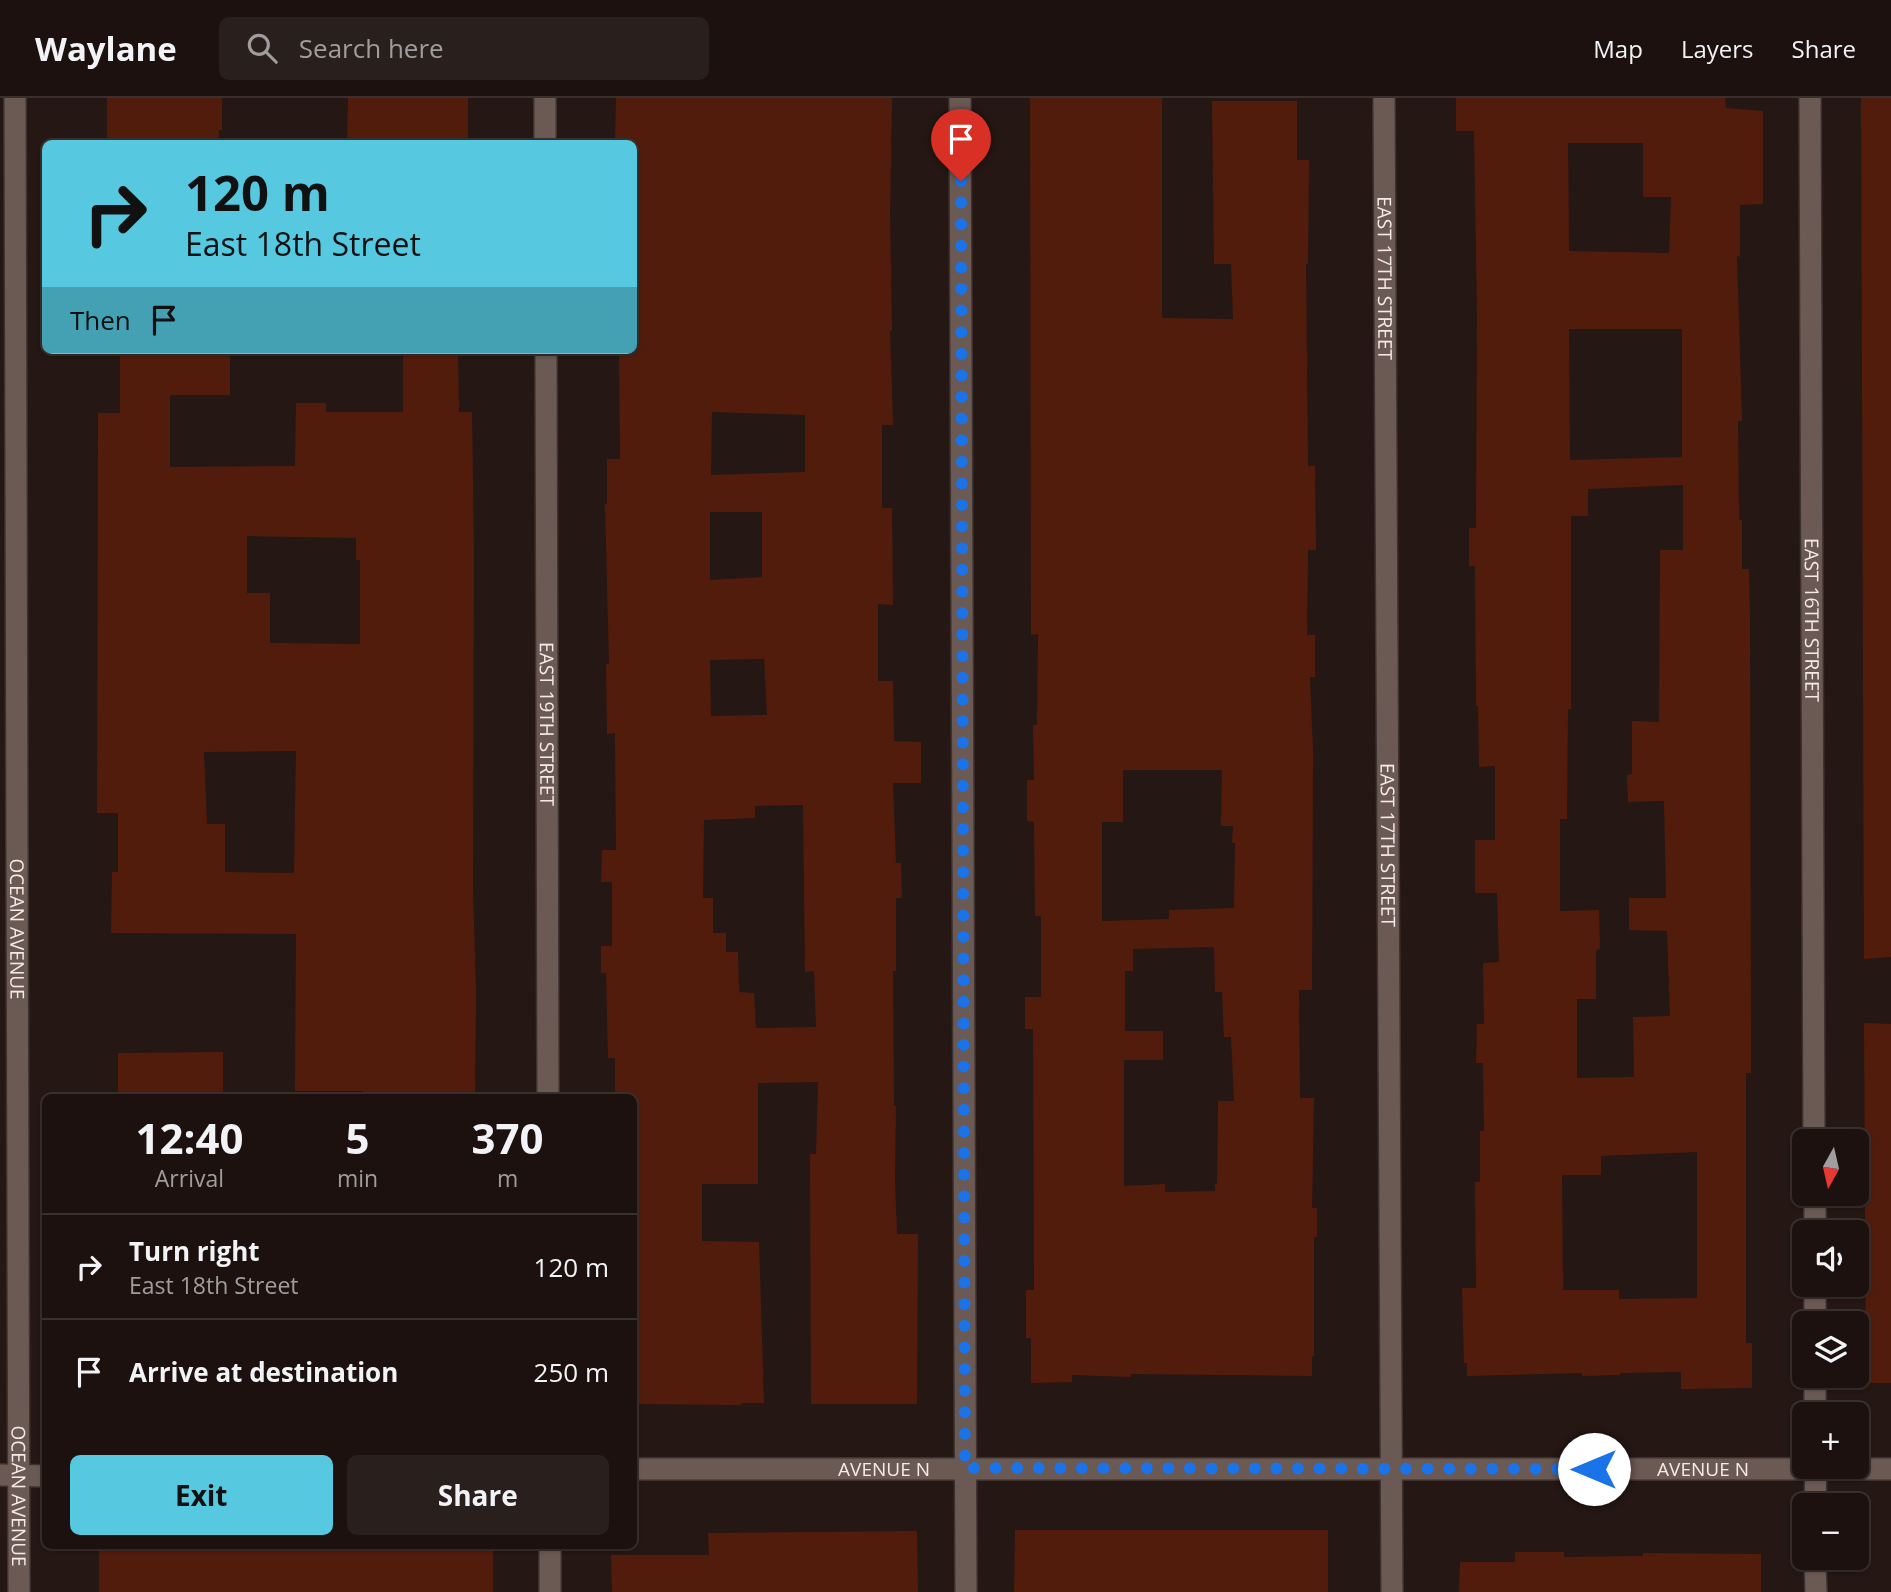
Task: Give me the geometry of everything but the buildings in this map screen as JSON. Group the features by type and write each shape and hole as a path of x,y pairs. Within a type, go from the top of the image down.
{"street":[{"name":"OCEAN AVENUE","path":"15,98 9,1475 19,1592"},
{"path":"545,98 545,140"},
{"path":"960,98 966,1592"},
{"name":"EAST 17TH STREET","path":"1384,98 1392,1592"},
{"name":"EAST 16TH STREET","path":"1810,98 1814,1129"},
{"name":"EAST 19TH STREET","path":"545,354 548,1094"},
{"name":"AVENUE N","path":"637,1469 1792,1468"},
{"name":"AVENUE N","path":"1869,1469 1891,1469"},
{"path":"9,1475 42,1476"},
{"path":"550,1549 550,1592"},
{"path":"1815,1570 1816,1592"}],"route":[{"path":"961,181 965,1468 1594,1469"}]}
